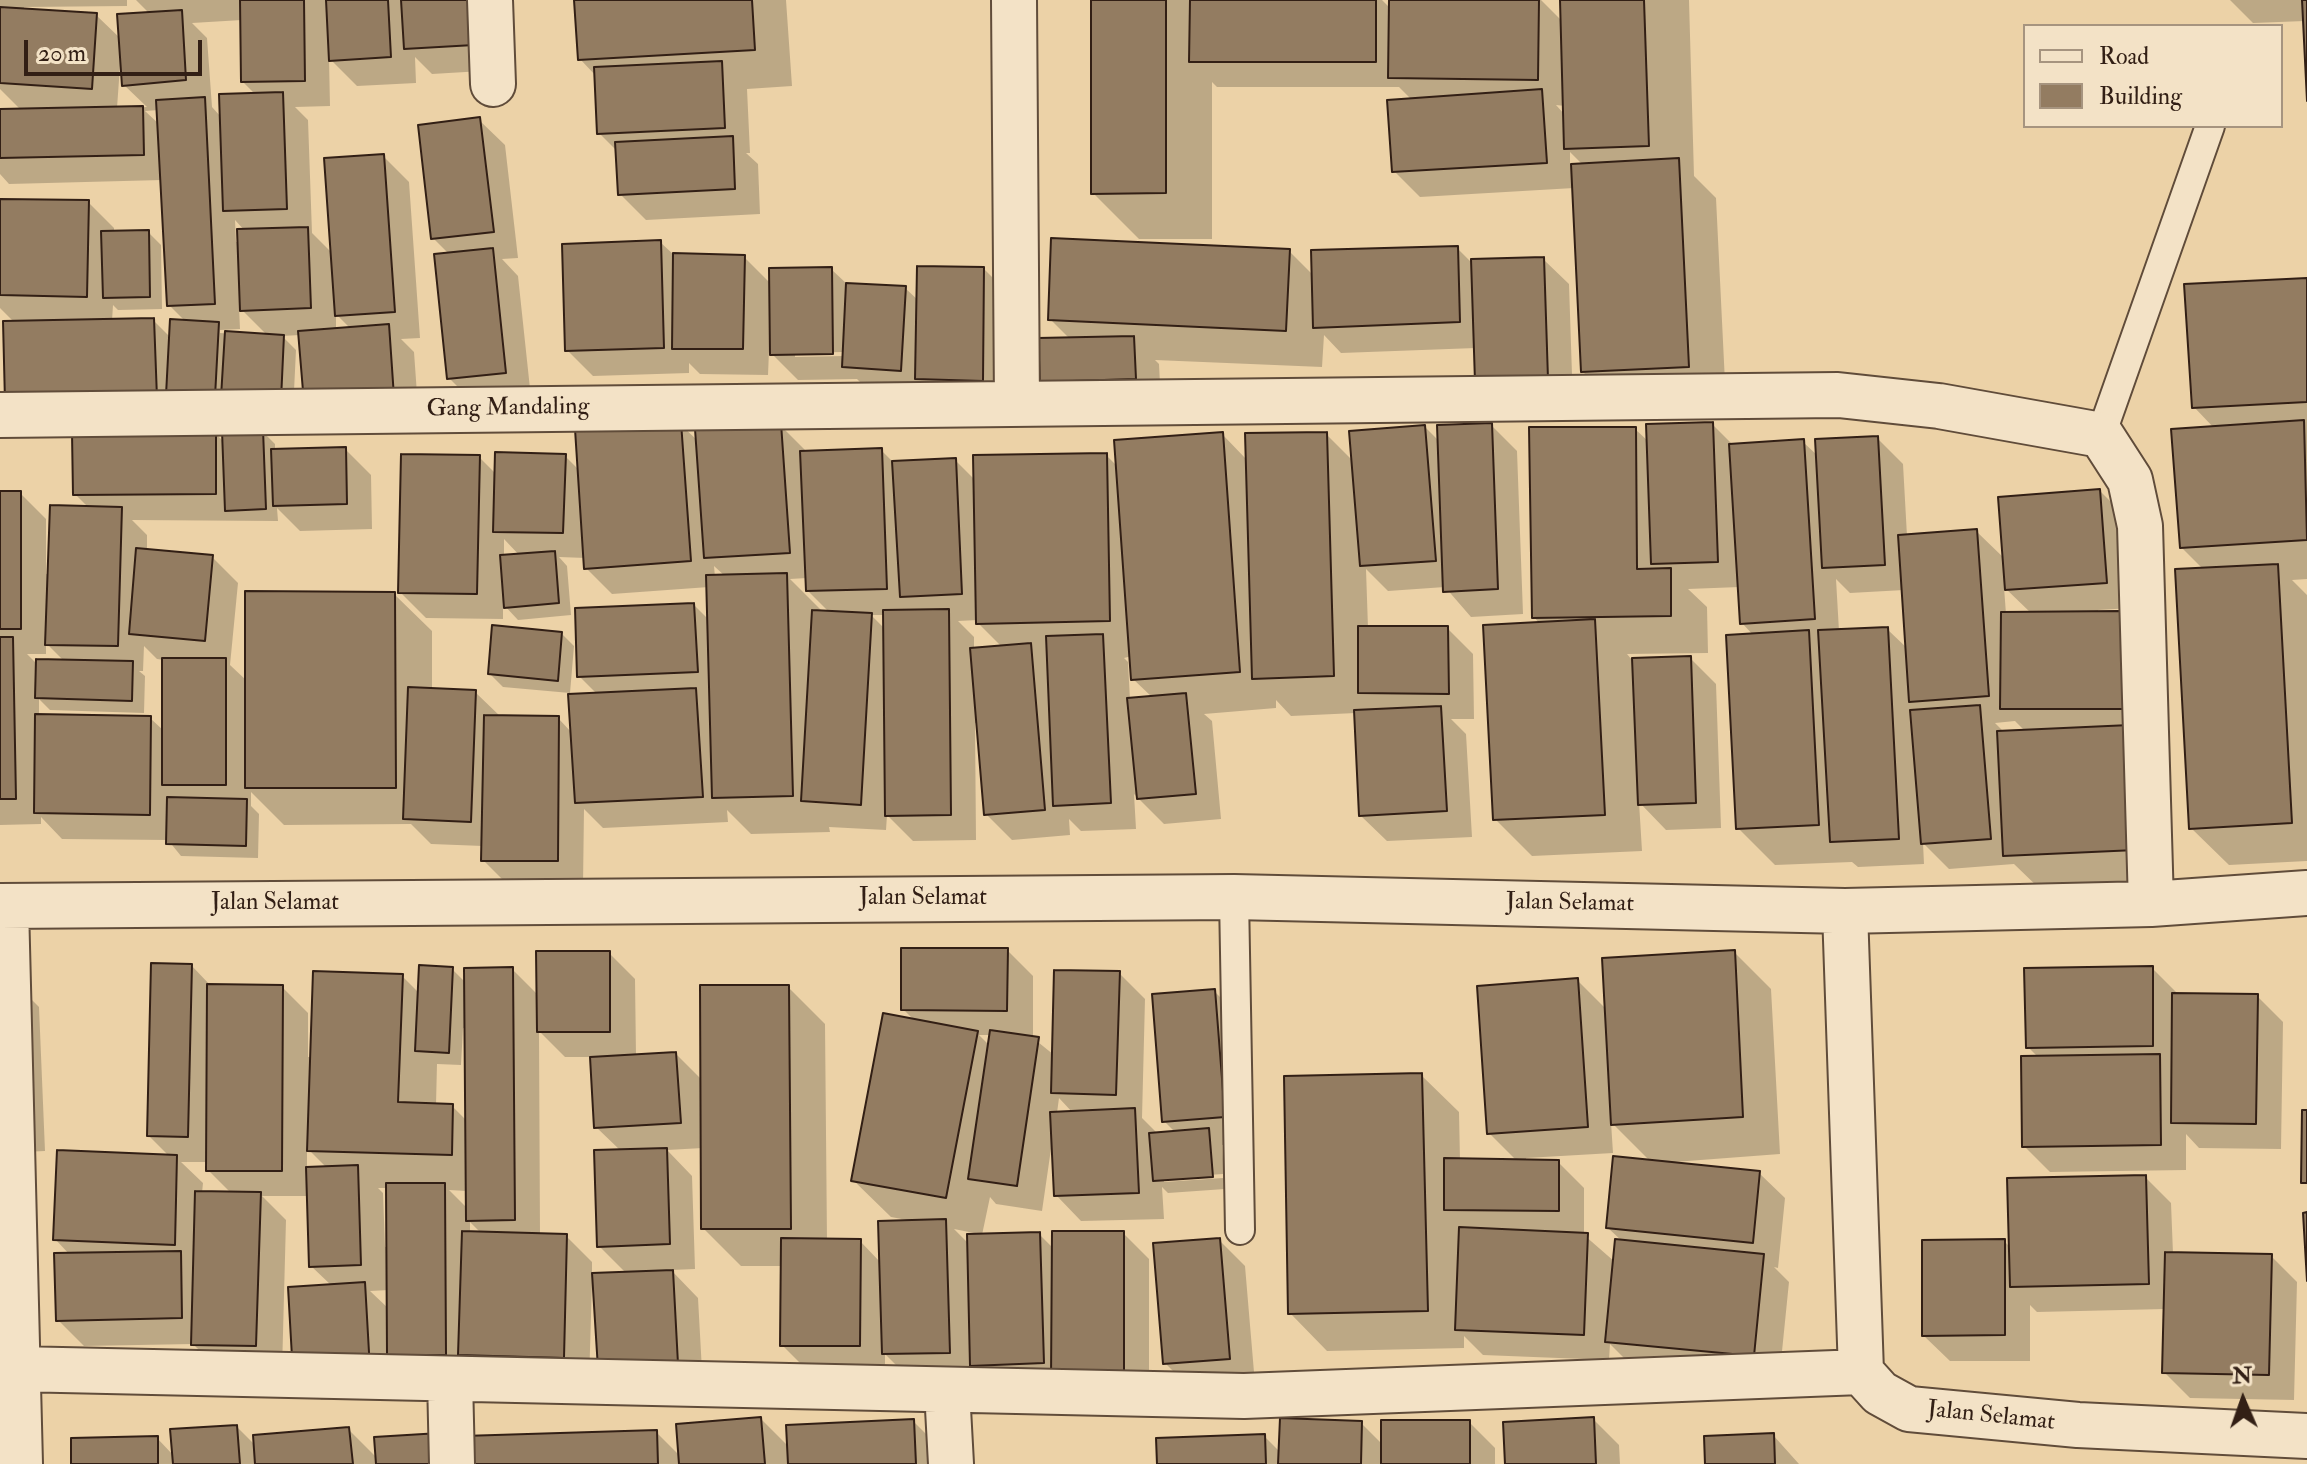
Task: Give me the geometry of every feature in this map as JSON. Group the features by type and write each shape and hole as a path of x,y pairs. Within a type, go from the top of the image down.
{"street":[{"path":"490,0 493,84"},
{"path":"1014,0 1017,403"},
{"name":"Gang Mandaling","path":"0,415 1838,395 1939,406 2101,435"},
{"path":"2101,435 2130,480 2140,526 2151,904"},
{"name":"Jalan Selamat","path":"3,906 1234,897 1845,911 2151,904 2307,893"},
{"path":"3,906 20,1464"},
{"path":"16,1369 1244,1396 1861,1372 1845,911"},
{"name":"Jalan Selamat","path":"1861,1372 1880,1393 1909,1409 2306,1445"},
{"path":"450,1379 452,1464"},
{"path":"947,1390 951,1464"}],"lane":[{"path":"2101,435 2209,128"},
{"path":"1234,897 1240,1230"}],"building":[{"path":"240,0 304,0 305,81 241,82"},
{"path":"326,0 388,0 391,57 329,61"},
{"path":"401,0 471,0 474,45 404,49"},
{"path":"574,0 752,0 755,50 578,60"},
{"path":"1091,0 1166,0 1166,193 1091,194"},
{"path":"1190,0 1376,0 1376,62 1189,62"},
{"path":"1389,0 1539,0 1538,80 1388,78"},
{"path":"1560,0 1644,0 1649,146 1564,149"},
{"path":"2302,0 2307,0 2307,101"},
{"path":"0,7 97,13 92,89 0,83"},
{"path":"182,10 186,80 122,86 117,14"},
{"path":"722,61 725,128 597,134 594,67"},
{"path":"1542,89 1547,163 1392,172 1387,100"},
{"path":"283,92 287,209 223,211 219,94"},
{"path":"205,97 215,304 167,306 156,100"},
{"path":"143,106 144,155 0,158 0,109"},
{"path":"480,117 494,232 431,239 418,125"},
{"path":"733,136 735,189 618,195 615,142"},
{"path":"384,154 395,312 335,316 324,158"},
{"path":"1679,158 1689,367 1581,372 1571,164"},
{"path":"0,199 89,200 87,297 0,295"},
{"path":"308,227 311,308 240,311 237,229"},
{"path":"149,230 150,297 103,298 101,231"},
{"path":"1051,238 1290,249 1286,331 1048,320"},
{"path":"661,240 664,348 565,351 562,244"},
{"path":"1458,246 1460,322 1313,328 1311,250"},
{"path":"493,248 506,373 447,379 434,254"},
{"path":"673,253 745,255 743,349 672,349"},
{"path":"1544,257 1548,379 1475,382 1471,259"},
{"path":"917,266 984,267 983,381 915,379"},
{"path":"832,267 833,354 770,355 769,268"},
{"path":"2307,278 2307,402 2192,408 2184,284"},
{"path":"846,283 906,286 901,371 842,367"},
{"path":"154,318 157,398 5,402 3,321"},
{"path":"170,319 219,322 215,397 166,395"},
{"path":"389,324 394,397 304,403 298,331"},
{"path":"225,331 284,335 281,400 221,397"},
{"path":"1134,336 1136,379 1040,382 1038,338"},
{"path":"2304,420 2307,540 2180,548 2171,429"},
{"path":"681,422 691,561 584,569 575,429"},
{"path":"1713,422 1718,562 1651,564 1646,424"},
{"path":"781,423 790,553 704,558 695,429"},
{"path":"1492,423 1498,589 1443,592 1437,425"},
{"path":"1425,425 1436,561 1360,566 1349,431"},
{"path":"1529,427 1636,427 1637,569 1671,568 1671,616 1532,618"},
{"path":"263,429 266,509 225,511 222,431"},
{"path":"216,431 216,494 73,495 72,433"},
{"path":"1223,432 1240,672 1131,680 1114,440"},
{"path":"1327,432 1334,676 1252,679 1245,433"},
{"path":"1878,436 1885,565 1822,568 1815,439"},
{"path":"1804,439 1815,619 1740,624 1729,444"},
{"path":"346,447 347,504 273,506 271,449"},
{"path":"882,448 887,589 806,591 800,451"},
{"path":"495,452 566,454 563,533 493,532"},
{"path":"1107,453 1110,621 976,624 973,455"},
{"path":"401,454 480,455 477,594 398,593"},
{"path":"956,458 962,594 900,597 892,461"},
{"path":"2100,489 2107,583 2005,590 1998,497"},
{"path":"0,491 21,491 21,629 0,629"},
{"path":"50,505 122,507 118,646 45,645"},
{"path":"1977,529 1989,696 1909,702 1898,535"},
{"path":"136,548 213,555 205,641 129,634"},
{"path":"555,551 559,603 504,608 500,555"},
{"path":"2278,564 2292,823 2189,829 2175,569"},
{"path":"787,573 793,796 712,798 706,575"},
{"path":"245,591 395,592 396,788 245,788"},
{"path":"694,603 698,672 577,677 575,608"},
{"path":"949,609 951,815 885,816 883,610"},
{"path":"812,610 872,613 861,805 801,801"},
{"path":"2122,611 2123,709 2000,709 2001,612"},
{"path":"1595,619 1605,815 1493,820 1483,625"},
{"path":"492,625 562,632 558,681 488,674"},
{"path":"1358,626 1448,626 1449,694 1358,693"},
{"path":"1888,627 1899,839 1830,842 1818,630"},
{"path":"1809,630 1819,825 1736,829 1726,635"},
{"path":"1103,634 1111,803 1053,806 1046,636"},
{"path":"0,637 13,637 16,799 0,799"},
{"path":"1031,643 1045,810 984,815 970,648"},
{"path":"1691,656 1696,803 1638,805 1632,658"},
{"path":"162,658 226,658 226,785 162,785"},
{"path":"36,659 133,661 132,701 35,698"},
{"path":"408,687 476,690 471,822 403,819"},
{"path":"696,688 703,797 575,803 568,694"},
{"path":"1186,693 1196,794 1137,799 1127,698"},
{"path":"1980,705 1991,839 1921,844 1910,710"},
{"path":"1441,706 1447,811 1359,816 1354,710"},
{"path":"35,714 151,716 150,815 34,813"},
{"path":"484,715 559,716 558,861 481,861"},
{"path":"2130,725 2136,850 2003,856 1997,731"},
{"path":"167,797 247,799 246,846 166,844"},
{"path":"901,948 1008,948 1007,1011 901,1010"},
{"path":"1735,950 1743,1117 1611,1125 1602,958"},
{"path":"536,951 610,951 610,1032 537,1032"},
{"path":"151,963 192,964 188,1137 147,1136"},
{"path":"419,965 453,967 449,1053 415,1051"},
{"path":"2153,966 2153,1046 2026,1048 2024,968"},
{"path":"513,967 515,1220 466,1221 464,968"},
{"path":"1054,970 1120,971 1116,1095 1051,1093"},
{"path":"313,971 403,974 398,1102 453,1104 452,1155 307,1151"},
{"path":"1578,978 1588,1127 1487,1134 1477,986"},
{"path":"207,984 283,985 282,1171 206,1171"},
{"path":"700,985 789,985 791,1229 701,1229"},
{"path":"1215,989 1225,1117 1162,1122 1152,994"},
{"path":"2172,993 2258,994 2256,1124 2171,1123"},
{"path":"883,1013 978,1031 946,1198 851,1181"},
{"path":"990,1030 1039,1037 1017,1186 968,1179"},
{"path":"676,1052 681,1123 594,1128 590,1057"},
{"path":"2160,1054 2161,1145 2022,1147 2021,1056"},
{"path":"1422,1073 1428,1311 1288,1314 1284,1076"},
{"path":"1135,1108 1139,1193 1054,1196 1050,1112"},
{"path":"2302,1110 2307,1110 2307,1183 2301,1183"},
{"path":"1209,1128 1213,1177 1153,1181 1149,1133"},
{"path":"667,1148 670,1244 597,1247 594,1150"},
{"path":"57,1150 177,1155 175,1245 53,1240"},
{"path":"1613,1156 1760,1171 1753,1243 1606,1228"},
{"path":"1444,1158 1559,1160 1559,1211 1444,1210"},
{"path":"358,1165 361,1265 309,1267 306,1167"},
{"path":"2146,1175 2149,1284 2010,1287 2007,1178"},
{"path":"386,1183 445,1183 446,1355 387,1355"},
{"path":"195,1191 261,1192 256,1346 191,1345"},
{"path":"2307,1212 2307,1281 2303,1213"},
{"path":"946,1219 950,1353 882,1354 878,1221"},
{"path":"1459,1227 1588,1233 1584,1335 1455,1330"},
{"path":"462,1231 567,1234 564,1358 458,1355"},
{"path":"1052,1231 1124,1231 1124,1380 1051,1380"},
{"path":"1040,1232 1044,1363 970,1366 967,1234"},
{"path":"781,1238 861,1239 860,1346 780,1346"},
{"path":"1220,1238 1230,1359 1163,1364 1153,1243"},
{"path":"1615,1239 1764,1254 1754,1356 1605,1342"},
{"path":"2005,1239 2005,1335 1922,1336 1922,1240"},
{"path":"181,1251 182,1318 56,1321 54,1253"},
{"path":"2165,1252 2272,1254 2269,1375 2162,1373"},
{"path":"673,1270 678,1364 598,1369 592,1273"},
{"path":"365,1282 370,1370 293,1375 288,1287"},
{"path":"761,1417 765,1464 679,1464 676,1424"},
{"path":"1594,1417 1596,1464 1505,1464 1503,1422"},
{"path":"1280,1418 1362,1421 1361,1464 1278,1464"},
{"path":"914,1419 916,1464 788,1464 786,1425"},
{"path":"1381,1420 1470,1420 1470,1464 1381,1464"},
{"path":"237,1425 240,1464 173,1464 170,1429"},
{"path":"349,1427 353,1464 255,1464 253,1435"},
{"path":"657,1430 658,1464 464,1464 463,1436"},
{"path":"440,1433 442,1464 376,1464 374,1437"},
{"path":"1774,1433 1775,1464 1705,1464 1704,1436"},
{"path":"1265,1434 1266,1464 1157,1464 1156,1438"},
{"path":"158,1436 158,1464 71,1464 71,1438"}]}
